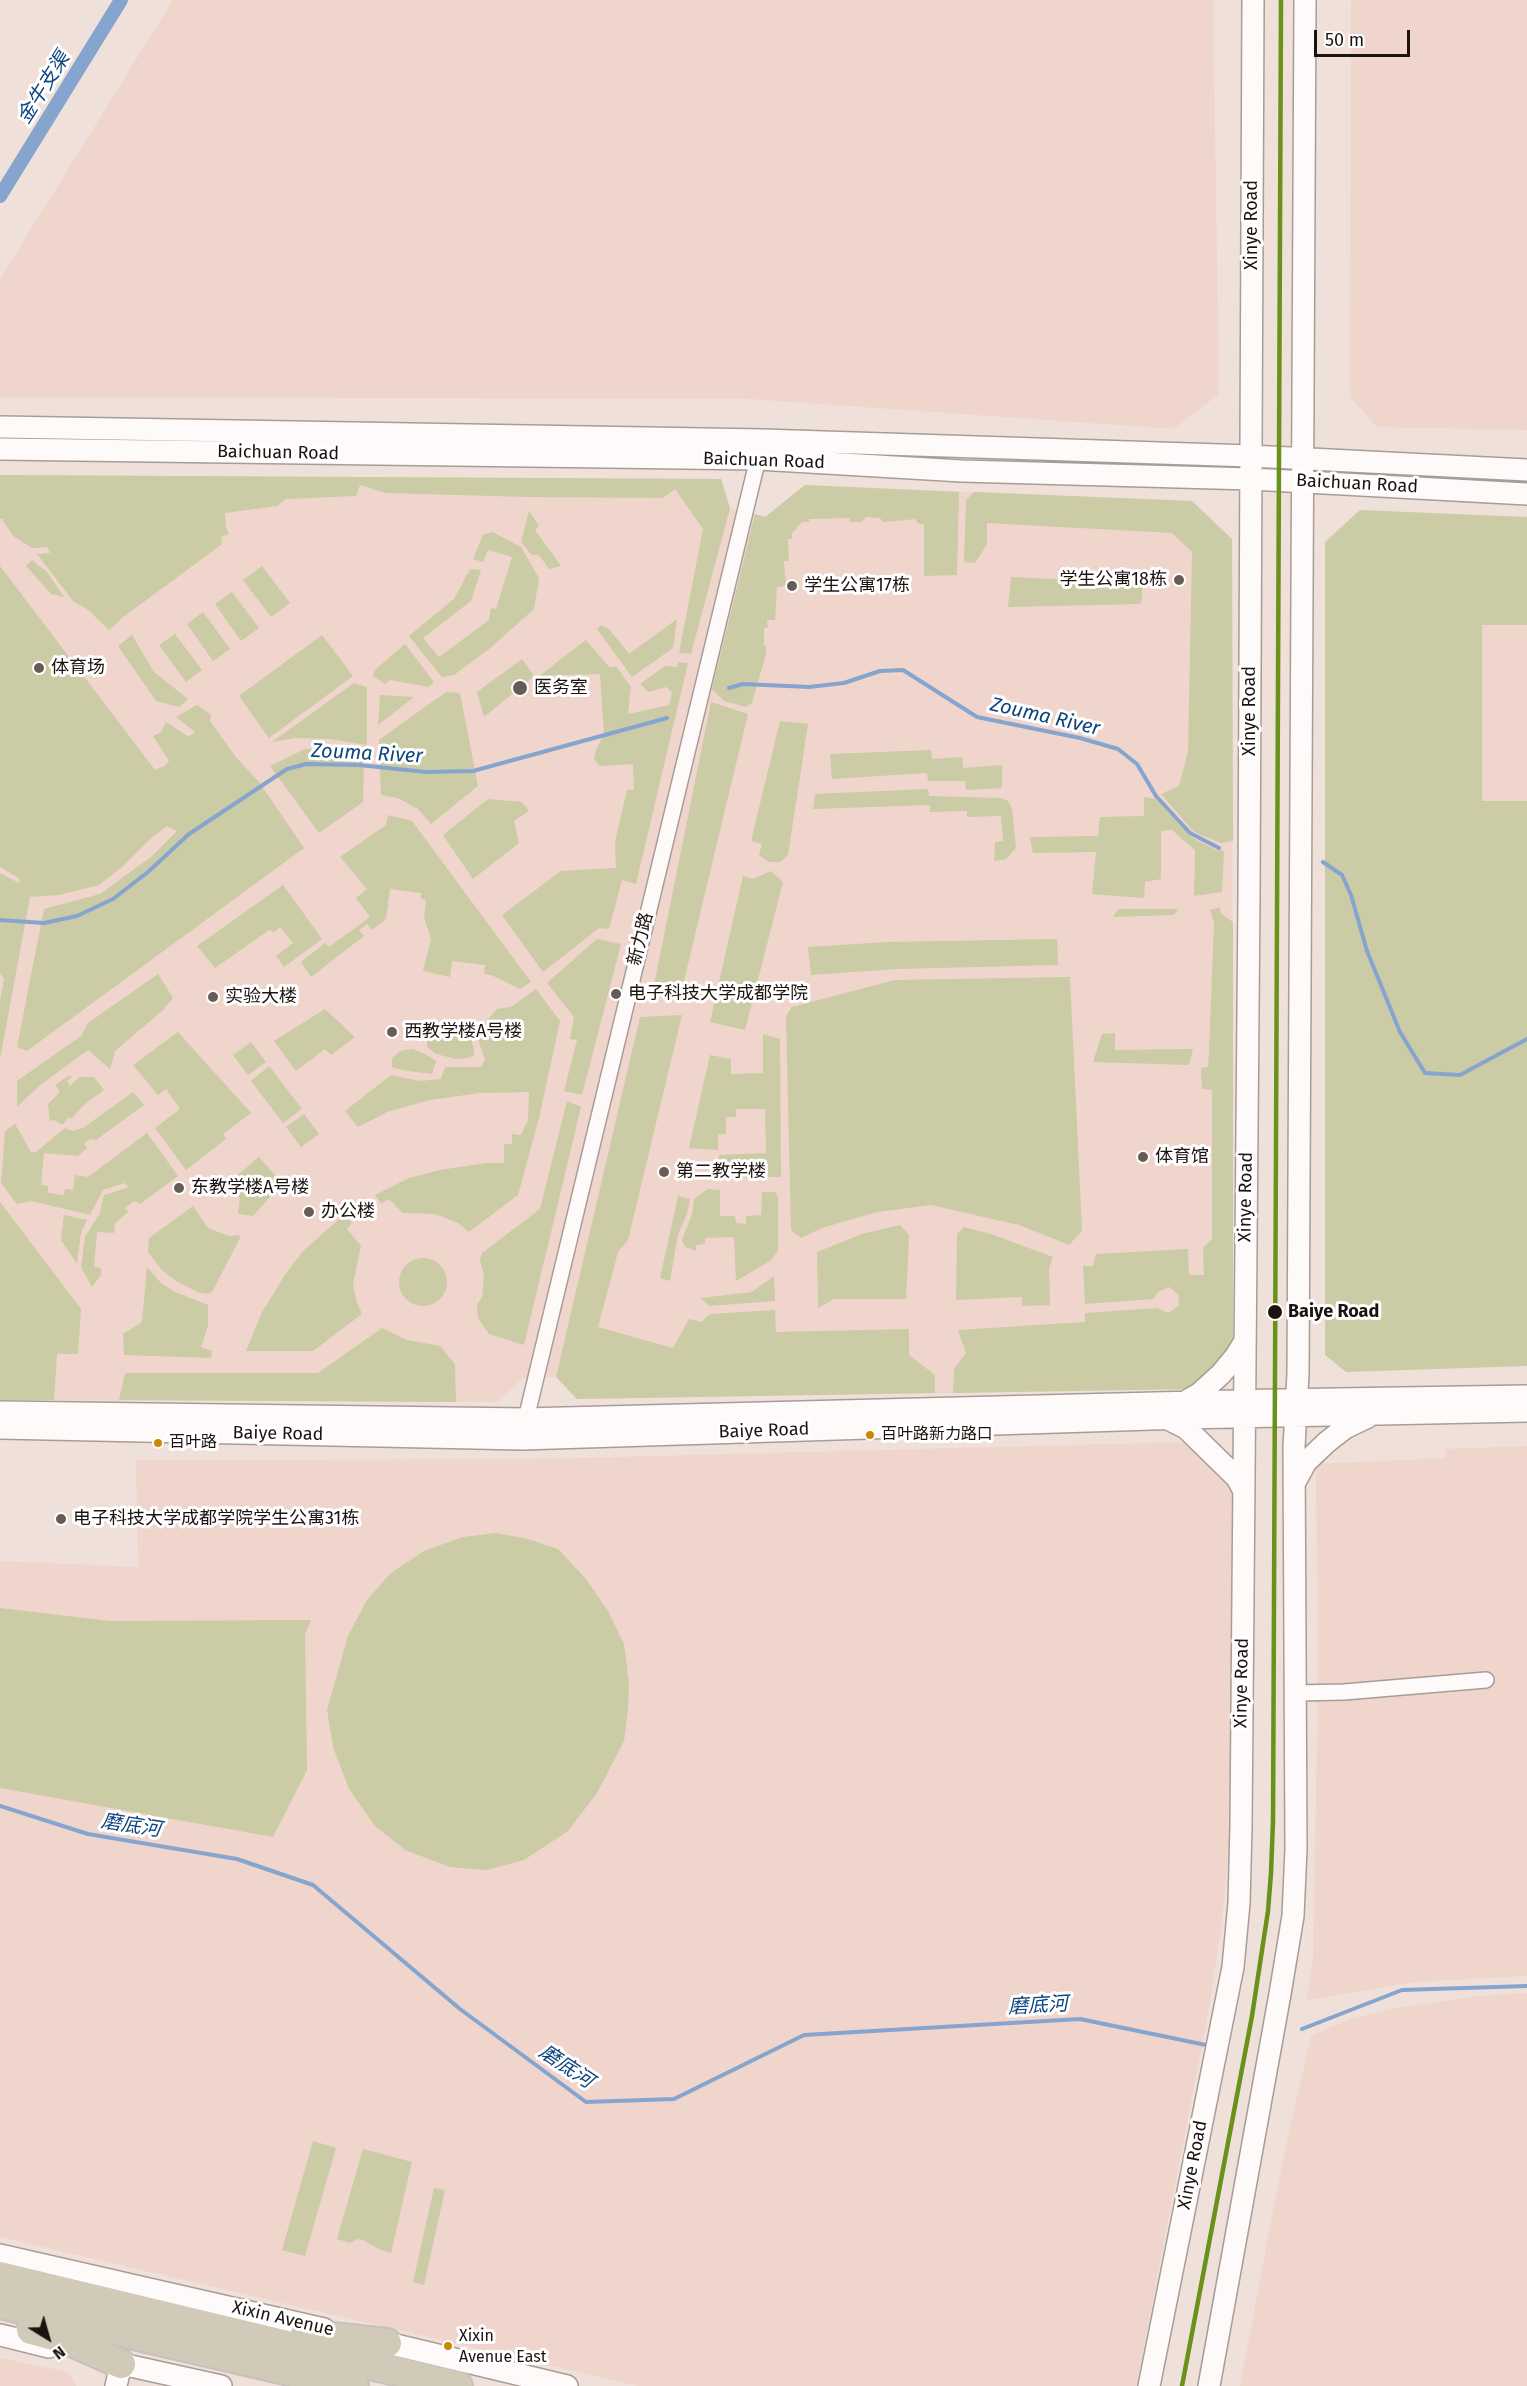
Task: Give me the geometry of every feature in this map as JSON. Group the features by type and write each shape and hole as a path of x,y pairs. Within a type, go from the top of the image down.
{"highway":[{"path":"0,2275 126,2295 288,2331 387,2343"},
{"name":"Xixin Avenue","path":"0,2275 458,2386"},
{"path":"0,2304 354,2386"},
{"path":"0,2322 65,2339 118,2375"}],"street":[{"name":"Xinye Road","path":"1149,2386 1233,1967 1239,1903 1245,1409 1253,0"},
{"path":"1209,2386 1293,1916 1296,1849 1294,1483 1297,1408 1305,0"},
{"name":"Baichuan Road","path":"0,427 761,450 962,471 1303,481 1527,494"},
{"name":"Baichuan Road","path":"0,449 761,450 1251,456 1527,470"},
{"name":"新力路","path":"524,1429 761,450"},
{"path":"1182,1403 1199,1394 1221,1374 1245,1341"},
{"name":"Baiye Road","path":"0,1428 524,1429 1168,1418 1245,1409 1527,1396"},
{"name":"Baiye Road","path":"0,1412 524,1429 1182,1403 1245,1409"},
{"name":"Baiye Road","path":"1297,1408 1375,1414 1527,1411"},
{"path":"1294,1483 1306,1462 1327,1442 1345,1428 1375,1414"},
{"path":"1168,1418 1186,1428 1237,1478 1244,1491"},
{"path":"1295,1693 1344,1692 1486,1680"},
{"name":"Xixin Avenue","path":"0,2254 567,2386"},
{"path":"0,2335 118,2375 221,2386"}],"shaded area":[{"path":"173,0 1213,0 1219,394 1173,429 750,399 0,397 0,279"},
{"path":"1351,0 1527,0 1527,430 1377,427 1350,397"},
{"name":"电子科技大学成都学院","path":"0,475 721,479 730,508 765,517 805,485 1192,501 1232,539 1233,1353 1194,1389 577,1399 556,1377 523,1378 497,1402 0,1400"},
{"path":"1482,625 1527,625 1527,801 1482,801"},
{"path":"1189,1442 1232,1486 1231,1825 1221,1930 1205,2030 1136,2386 638,2386 0,2237 0,1561 138,1567 136,1460 540,1459"},
{"path":"1527,1446 1527,1976 1415,1982 1307,2000 1313,1958 1318,1685 1316,1464 1446,1458 1445,1449"},
{"path":"1527,1993 1527,2386 1240,2386 1283,2159 1311,2036 1347,2020 1391,2009 1477,1996"},
{"path":"0,2358 68,2372 76,2386 0,2386"}],"green space":[{"path":"0,475 721,479 730,508 691,654 679,653 703,529 675,489 663,498 528,497 385,493 360,485 356,496 286,499 277,506 225,513 229,534 221,537 222,544 109,630 87,609 74,602 37,554 50,553 47,547 32,548 13,536 0,519"},
{"path":"805,485 959,492 957,575 924,576 924,525 917,523 916,519 883,522 880,518 866,517 862,522 849,522 850,518 809,519 809,522 802,522 792,533 792,539 788,539 789,561 784,561 786,586 777,587 775,620 767,620 768,627 764,628 766,654 752,703 746,707 724,701 712,689 755,514 765,517"},
{"path":"974,492 1192,501 1232,539 1233,841 1221,843 1194,832 1161,794 1179,786 1188,752 1192,552 1172,533 987,523 987,544 975,563 964,562 966,500"},
{"path":"1360,510 1527,517 1527,625 1482,625 1482,801 1527,801 1527,1366 1346,1372 1325,1355 1325,542"},
{"path":"529,511 539,526 535,530 561,566 549,569 539,555 532,555 521,542"},
{"path":"492,532 521,547 539,578 534,609 489,649 454,675 442,677 409,636 454,599 470,569 481,570 471,601 423,638 439,657 489,620 491,608 496,609 512,557 488,550 483,562 473,559 483,535"},
{"path":"32,560 47,572 64,597 51,594 26,566"},
{"path":"0,566 155,770 169,761 153,736 161,732 166,722 189,737 195,732 176,717 197,705 211,715 210,721 236,757 259,782 304,848 27,1051 17,1047 44,909 100,894 151,857 177,831 167,826 99,885 59,895 30,897 0,1059 0,1001 4,979 0,973 0,873 19,883 19,878 0,867"},
{"path":"262,566 290,603 271,617 243,580"},
{"path":"1011,577 1143,583 1141,604 1008,607"},
{"path":"232,592 259,628 241,641 215,604"},
{"path":"203,612 230,649 213,661 187,624"},
{"path":"677,619 673,648 632,677 597,629 601,625 609,629 629,654"},
{"path":"175,634 202,670 186,682 159,645"},
{"path":"132,635 154,672 188,699 179,707 156,701 118,646"},
{"path":"322,635 353,676 269,738 239,696"},
{"path":"586,640 610,668 616,666 631,687 628,714 669,705 672,692 666,687 649,692 640,684 665,666 677,667 678,662 688,663 636,884 622,880 609,929 599,928 543,972 502,915 561,871 616,868 615,842 627,790 634,790 633,764 600,766 594,759 604,734 600,674 539,676"},
{"path":"405,644 434,682 428,687 390,680 385,684 373,676 375,670"},
{"path":"522,659 533,674 532,678 484,717 477,692"},
{"path":"354,683 367,687 367,745 329,739 295,738 272,742"},
{"path":"446,692 460,693 478,786 431,824 418,809 398,798 381,795 379,740"},
{"path":"380,695 414,697 378,725"},
{"path":"711,702 748,714 682,989 667,989 654,985"},
{"path":"780,721 808,724 788,855 780,862 768,862 759,855 762,844 751,841"},
{"path":"305,749 364,753 363,802 319,833 270,766"},
{"path":"931,750 932,759 962,757 963,768 1002,765 1002,788 966,790 965,781 928,781 927,773 832,779 830,754"},
{"path":"928,789 929,796 1001,798 1008,801 1012,809 1016,848 1006,859 994,861 995,842 1003,841 1001,816 967,817 967,811 930,812 930,805 813,809 815,794"},
{"path":"1144,797 1156,799 1191,837 1216,850 1224,851 1222,892 1194,896 1195,850 1172,830 1161,831 1161,879 1145,882 1144,898 1092,894 1096,852 1033,853 1030,837 1098,836 1100,817 1144,816"},
{"path":"488,799 522,802 529,811 514,821 519,843 473,879 443,835"},
{"path":"388,815 412,821 531,982 520,989 484,974 485,965 452,961 450,977 423,971 431,939 424,917 426,900 421,899 421,893 390,889 386,919 372,930 367,924 359,930 364,936 311,977 301,962 325,943 329,947 370,917 356,898 367,889 340,857 386,825"},
{"path":"771,871 783,882 745,1030 710,1022 743,876 753,879"},
{"path":"283,885 322,939 284,967 276,956 293,943 280,927 274,932 269,930 215,968 197,946"},
{"path":"1220,907 1221,914 1233,922 1233,1353 1194,1389 953,1393 954,1369 966,1353 958,1330 1085,1322 1085,1313 1157,1308 1168,1313 1179,1306 1178,1294 1169,1287 1158,1292 1154,1299 1085,1304 1083,1266 1093,1266 1096,1254 1188,1249 1189,1275 1204,1275 1203,1248 1212,1239 1212,1090 1202,1089 1201,1068 1208,1067 1209,1052 1214,923 1210,910"},
{"path":"1118,909 1178,909 1174,915 1113,917"},
{"path":"597,939 621,944 582,1095 564,1091 577,1040 570,1039 574,1017 547,983"},
{"path":"1057,939 1058,965 898,969 811,975 808,947 888,942"},
{"path":"158,974 173,998 162,1011 115,1051 110,1069 88,1050 39,1086 17,1107 17,1081 81,1036 88,1023"},
{"path":"1070,977 1082,1231 1069,1245 1019,1225 931,1205 877,1212 822,1228 801,1238 791,1230 786,1016 792,1007 895,980"},
{"path":"536,989 560,1021 539,1118 518,1195 469,1232 458,1223 435,1214 403,1213 389,1199 381,1204 375,1195 409,1178 440,1170 486,1163 504,1163 504,1144 512,1144 512,1134 521,1135 528,1120 529,1092 480,1093 430,1100 387,1112 358,1127 345,1111 391,1075 420,1081 441,1079 445,1067 481,1067 485,1060 479,1042 481,1028 497,1009 511,1007"},
{"path":"325,1009 355,1037 331,1055 325,1049 296,1071 274,1041"},
{"path":"682,1015 628,1240 618,1252 598,1327 673,1348 689,1319 701,1322 710,1314 775,1310 776,1332 909,1329 909,1355 935,1375 935,1393 577,1399 556,1377 640,1017"},
{"path":"427,1028 466,1035 471,1039 474,1055 456,1059 436,1054 427,1047"},
{"path":"178,1032 251,1113 223,1134 226,1139 186,1170 155,1128 180,1109 166,1089 158,1095 133,1065"},
{"path":"1115,1033 1115,1050 1193,1049 1189,1065 1093,1062 1102,1034"},
{"path":"763,1034 780,1039 781,1177 718,1176 719,1155 766,1153 765,1109 736,1109 736,1117 726,1117 726,1134 718,1134 718,1150 689,1148 710,1055 731,1059 731,1074 763,1073"},
{"path":"251,1042 266,1062 248,1075 233,1055"},
{"path":"412,1049 436,1061 432,1074 392,1067 392,1058 400,1051"},
{"path":"269,1066 302,1109 283,1123 251,1081"},
{"path":"70,1075 72,1077 67,1081 70,1086 80,1077 94,1077 104,1090 62,1125 54,1120 50,1121 48,1104 60,1092 55,1085"},
{"path":"133,1092 144,1105 96,1140 90,1139 84,1144 87,1148 78,1156 44,1153 41,1185 48,1186 48,1193 64,1195 65,1189 73,1190 75,1175 88,1177 147,1133 178,1176 140,1204 134,1201 125,1208 128,1212 115,1223 114,1233 97,1232 94,1267 101,1268 101,1275 92,1287 81,1267 85,1237 100,1213 104,1195 129,1187 124,1183 103,1190 90,1215 31,1201 17,1204 1,1183 5,1131 15,1124 31,1152 36,1152 65,1128 73,1131 83,1128"},
{"path":"567,1101 581,1107 524,1345 489,1334 478,1318 477,1305 482,1297 484,1274 480,1261 482,1253 540,1209"},
{"path":"304,1114 319,1134 301,1147 286,1127"},
{"path":"259,1157 282,1183 253,1216 238,1214 240,1197 220,1190"},
{"path":"708,1189 720,1190 720,1216 735,1216 736,1223 746,1224 746,1216 761,1215 762,1192 775,1192 778,1197 778,1251 770,1261 736,1281 734,1237 705,1238 705,1244 696,1245 696,1251 685,1247 682,1240 692,1214 694,1199"},
{"path":"678,1196 690,1199 687,1214 678,1234 670,1281 660,1278"},
{"path":"0,1202 81,1309 78,1354 57,1354 54,1400 0,1400"},
{"path":"193,1206 208,1228 229,1236 239,1235 240,1238 212,1292 208,1294 199,1293 176,1281 162,1270 148,1252 149,1238"},
{"path":"345,1214 352,1223 347,1229 361,1246 353,1284 362,1314 313,1351 246,1351 262,1312 285,1275 303,1251"},
{"path":"64,1215 87,1220 81,1233 77,1264 61,1240"},
{"path":"900,1225 909,1235 906,1299 834,1299 818,1308 817,1252 862,1234"},
{"path":"964,1227 994,1235 1053,1257 1049,1268 1050,1305 1022,1306 1022,1297 956,1300 957,1234"},
{"path":"418,1258 428,1258 440,1265 447,1277 447,1287 440,1299 428,1306 418,1306 403,1295 399,1287 399,1277 410,1262"},
{"path":"147,1267 161,1283 175,1292 208,1305 208,1326 201,1347 212,1351 211,1358 124,1355 123,1334 142,1322"},
{"path":"774,1276 775,1301 709,1306 701,1298 752,1292"},
{"path":"382,1328 407,1340 440,1346 455,1364 456,1402 119,1400 125,1373 318,1373"},
{"path":"496,1533 528,1539 558,1549 586,1579 608,1611 624,1644 629,1683 624,1741 597,1793 568,1831 524,1860 487,1870 450,1867 405,1850 375,1826 349,1789 333,1747 327,1710 348,1636 367,1600 391,1573 424,1551 463,1537"},
{"path":"0,1608 110,1621 311,1620 305,1634 307,1770 273,1837 0,1788"},
{"path":"313,2141 336,2148 305,2256 282,2250"},
{"path":"363,2149 412,2162 391,2253 363,2240 357,2239 350,2243 337,2239"},
{"path":"434,2188 445,2190 424,2285 413,2282"}],"waterway":[{"name":"金牛支渠","path":"0,196 121,0"},
{"name":"Zouma River","path":"729,688 743,684 809,687 844,683 880,671 903,670 977,717 1080,738 1118,749 1137,764 1156,796 1190,833 1219,848"},
{"name":"Zouma River","path":"0,920 44,923 77,916 113,899 148,872 189,834 287,769 306,764 359,765 426,772 473,771 667,718"},
{"name":"Zouma River","path":"1323,862 1342,875 1351,895 1367,951 1400,1032 1425,1073 1460,1075 1527,1039"},
{"name":"磨底河","path":"0,1806 88,1834 237,1859 313,1885 460,2009 586,2102 674,2099 804,2035 1080,2019 1206,2045"},
{"name":"磨底河","path":"1302,2029 1402,1990 1527,1986"}],"transit line":[{"path":"1182,2386 1252,2016 1268,1911 1271,1873 1281,0"}],"place":[{"name":"学生公寓18栋","path":"1179,580"},
{"name":"学生公寓17栋","path":"792,586"},
{"name":"体育场","path":"39,668"},
{"name":"医务室","path":"520,688"},
{"name":"电子科技大学成都学院","path":"616,994"},
{"name":"实验大楼","path":"213,997"},
{"name":"西教学楼A号楼","path":"392,1032"},
{"name":"体育馆","path":"1143,1157"},
{"name":"第二教学楼","path":"664,1172"},
{"name":"东教学楼A号楼","path":"179,1188"},
{"name":"办公楼","path":"309,1212"},
{"name":"Baiye Road","path":"1275,1312"},
{"name":"百叶路新力路口","path":"870,1435"},
{"name":"百叶路","path":"158,1443"},
{"name":"电子科技大学成都学院学生公寓31栋","path":"61,1519"},
{"name":"Xixin Avenue East","path":"448,2346"}]}
